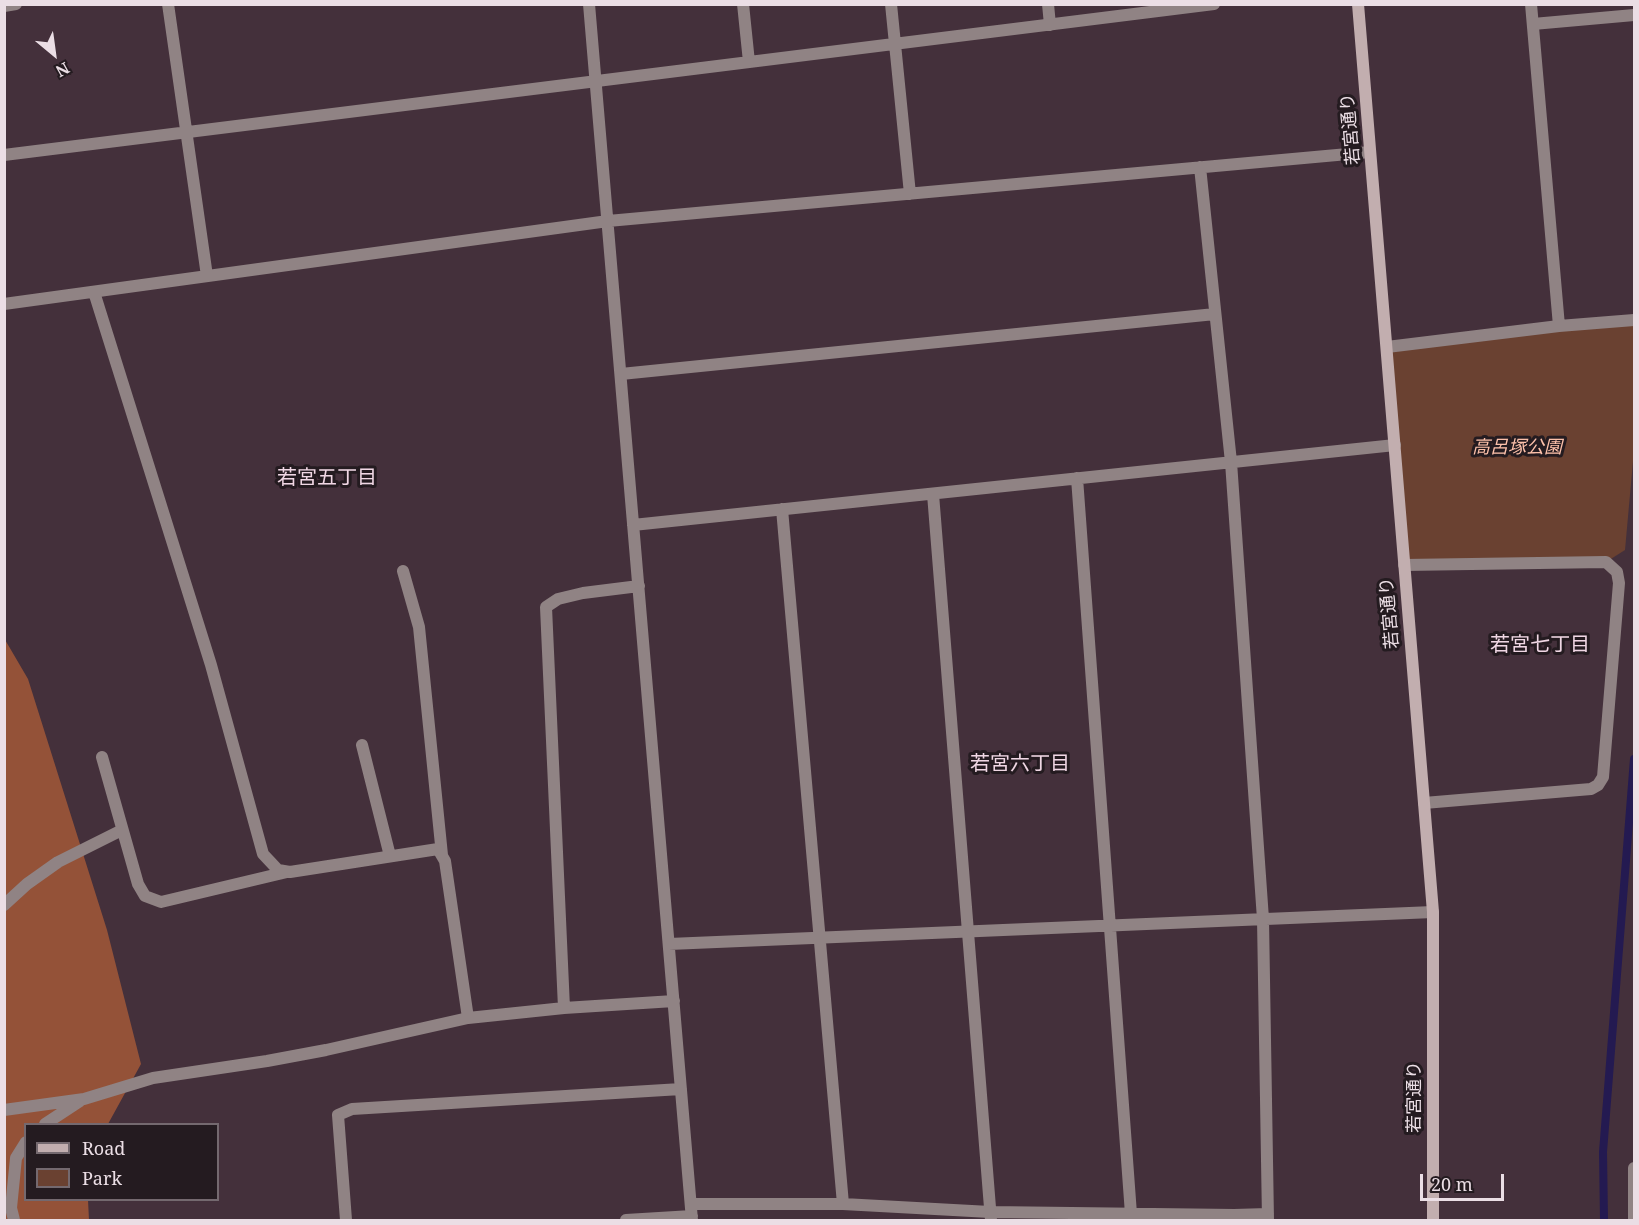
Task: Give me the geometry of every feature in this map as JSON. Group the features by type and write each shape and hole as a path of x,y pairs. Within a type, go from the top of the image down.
{"street":[{"path":"4,6 16,4"},
{"path":"168,4 207,276"},
{"path":"589,4 692,1213"},
{"path":"743,4 749,62"},
{"path":"891,4 910,194"},
{"path":"1048,4 1050,25"},
{"path":"4,155 1214,4"},
{"name":"若宮通り","path":"1358,4 1433,912 1433,1221"},
{"path":"1531,4 1559,326"},
{"path":"1533,24 1635,15"},
{"path":"4,304 608,221 1370,152"},
{"path":"626,1221 692,1213 843,1204 990,1216 1131,1214 1268,1217 1263,919 1230,462 1200,167"},
{"path":"94,292 211,665 263,854 278,870 290,872"},
{"path":"621,374 1215,314"},
{"path":"1387,347 1559,326 1635,320"},
{"path":"633,525 1395,445"},
{"path":"1077,478 1131,1214"},
{"path":"933,494 990,1216"},
{"path":"782,509 843,1204"},
{"path":"1404,565 1606,562 1617,572 1619,583 1603,777 1598,785 1591,789 1424,803"},
{"path":"403,571 419,627 442,855"},
{"path":"564,1008 546,607 558,600 583,593 639,586"},
{"path":"362,745 390,856"},
{"path":"102,757 138,884 145,897 161,902 290,872 438,849 446,861 468,1018"},
{"path":"4,904 58,862 122,830"},
{"path":"669,944 1433,912"},
{"path":"4,1110 84,1099 153,1078 302,1054 468,1018 674,1000"},
{"path":"346,1221 338,1115 352,1109 681,1089"},
{"path":"48,1123 84,1099"},
{"path":"14,1221 11,1208 16,1158 24,1145"},
{"path":"1634,1221 1635,1168"}],"green space":[{"name":"高呂塚公園","path":"1634,320 1634,450 1625,550 1606,562 1404,565 1388,347"}],"shaded area":[{"path":"4,638 28,679 107,930 141,1064 109,1123 24,1123 24,1201 88,1201 89,1220 5,1220"}],"waterway":[{"path":"1604,1220 1603,1152 1634,759"}],"district":[{"name":"若宮五丁目","path":"327,478"},
{"name":"若宮七丁目","path":"1540,645"},
{"name":"若宮六丁目","path":"1020,764"}]}
